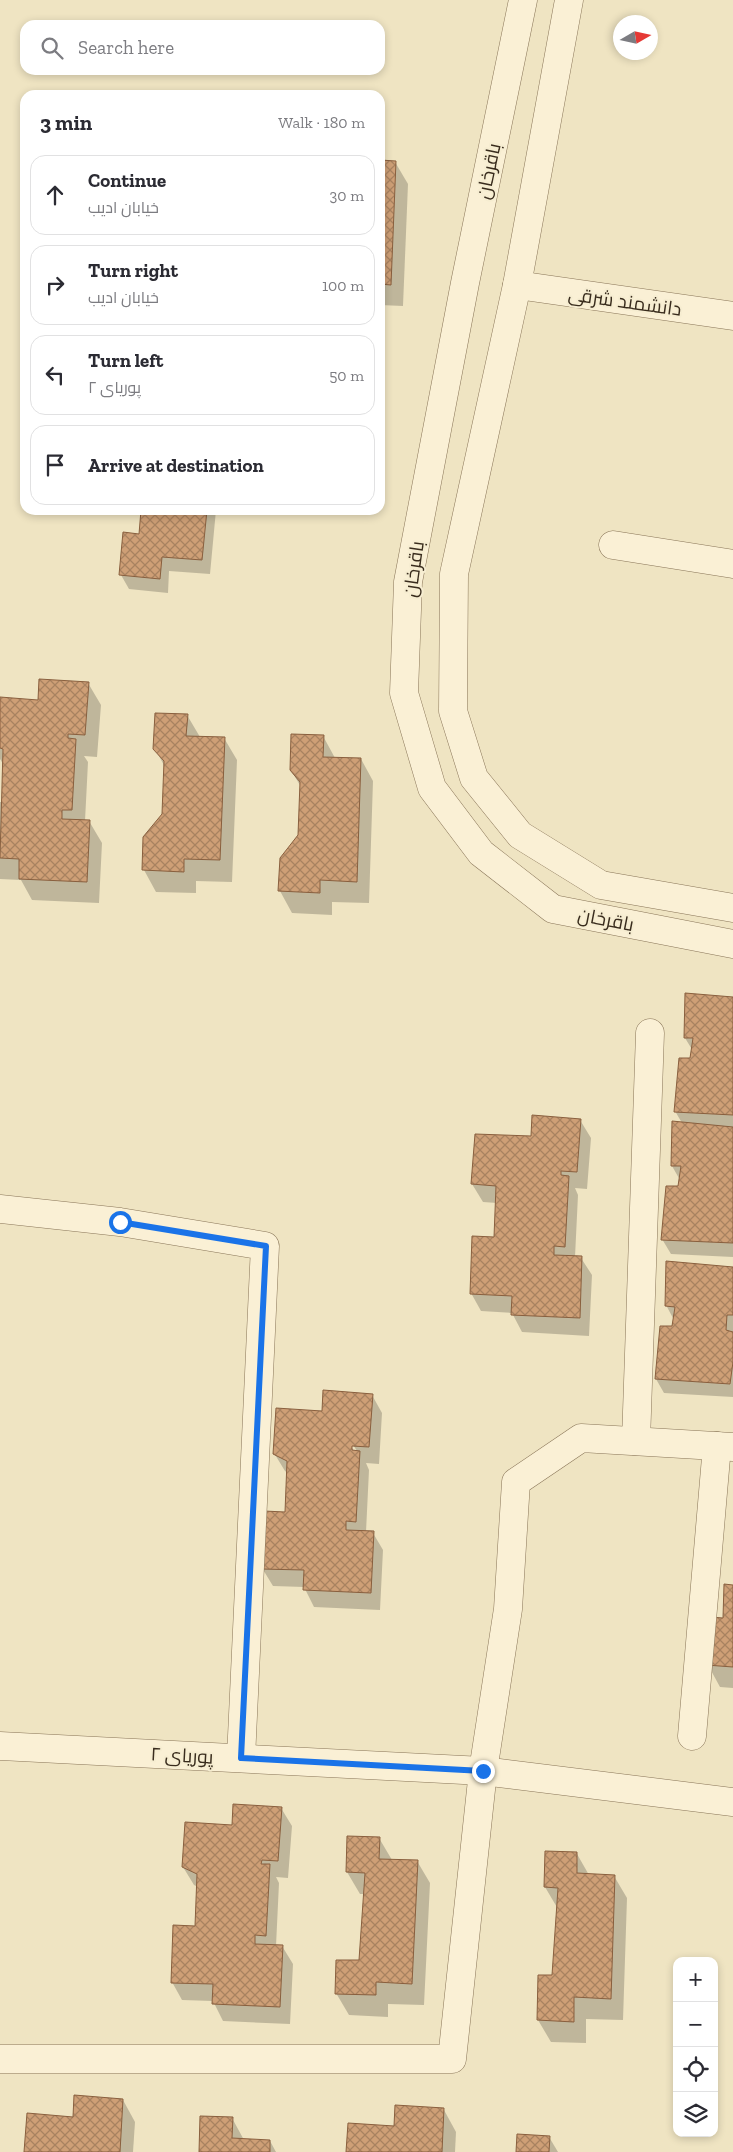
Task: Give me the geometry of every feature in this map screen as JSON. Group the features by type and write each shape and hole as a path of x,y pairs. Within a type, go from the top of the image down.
{"street":[{"name":"باقرخان","path":"523,0 465,283 408,582 404,694 432,788 481,853 553,909 733,944"},
{"name":"باقرخان","path":"570,0 517,285 454,574 453,711 474,778 520,835 601,885 733,908"},
{"name":"دانشمند شرقی","path":"517,285 733,316"},
{"path":"613,545 733,564"},
{"path":"636,1441 650,1033"},
{"path":"0,1209 120,1222 266,1246 241,1758"},
{"path":"0,2059 452,2059 483,1771 508,1609 516,1482 581,1438 725,1446 692,1736"},
{"name":"پوریای ۲","path":"0,1746 483,1771 733,1802"}],"building":[{"path":"385,160 396,161 391,285 385,284"},
{"path":"141,515 206,515 202,560 162,557 160,579 119,575 123,532 139,534"},
{"path":"39,679 89,682 85,735 68,734 68,738 76,739 72,810 62,810 62,819 90,820 87,882 19,879 19,859 0,858 3,749 0,748 0,697 38,700"},
{"path":"155,713 188,714 186,736 225,737 220,860 184,859 184,872 142,870 143,837 162,814 164,761 153,749"},
{"path":"291,734 324,735 323,757 361,758 357,882 320,880 320,893 278,891 280,858 298,835 300,782 290,770"},
{"path":"685,993 733,997 733,1115 674,1112 679,1058 690,1058 693,1038 684,1038"},
{"path":"532,1115 581,1119 577,1172 561,1171 561,1175 569,1176 565,1247 554,1246 554,1255 582,1256 580,1318 511,1315 512,1296 470,1294 472,1236 494,1237 496,1186 471,1184 475,1134 531,1136"},
{"path":"672,1121 733,1127 733,1243 661,1240 666,1186 678,1186 681,1166 671,1166"},
{"path":"666,1261 733,1267 733,1315 727,1315 726,1330 733,1332 733,1362 730,1384 655,1379 660,1326 672,1326 675,1307 665,1306"},
{"path":"323,1390 373,1394 369,1447 352,1446 352,1450 360,1451 356,1522 346,1521 346,1530 374,1531 371,1593 303,1590 304,1570 261,1569 264,1511 285,1512 287,1461 273,1454 276,1408 322,1411"},
{"path":"724,1584 733,1585 733,1667 706,1665 710,1617 723,1618"},
{"path":"233,1804 282,1807 278,1861 262,1860 261,1864 270,1864 266,1936 255,1935 255,1944 283,1945 280,2007 212,2004 213,1984 171,1983 173,1925 195,1926 197,1874 182,1867 185,1822 232,1825"},
{"path":"347,1836 380,1837 379,1859 418,1860 412,1984 376,1982 376,1995 335,1994 336,1960 359,1960 365,1873 346,1872"},
{"path":"545,1851 577,1852 577,1873 615,1875 611,1999 574,1997 574,2022 537,2020 538,1975 552,1975 558,1888 544,1887"},
{"path":"74,2095 123,2099 120,2152 24,2152 27,2113 73,2117"},
{"path":"395,2105 444,2108 442,2152 346,2152 348,2123 394,2126"},
{"path":"200,2116 233,2117 232,2138 270,2140 270,2152 199,2152"},
{"path":"517,2134 550,2136 549,2152 516,2152"}],"route":[{"path":"120,1222 266,1246 241,1758 483,1771"}]}
